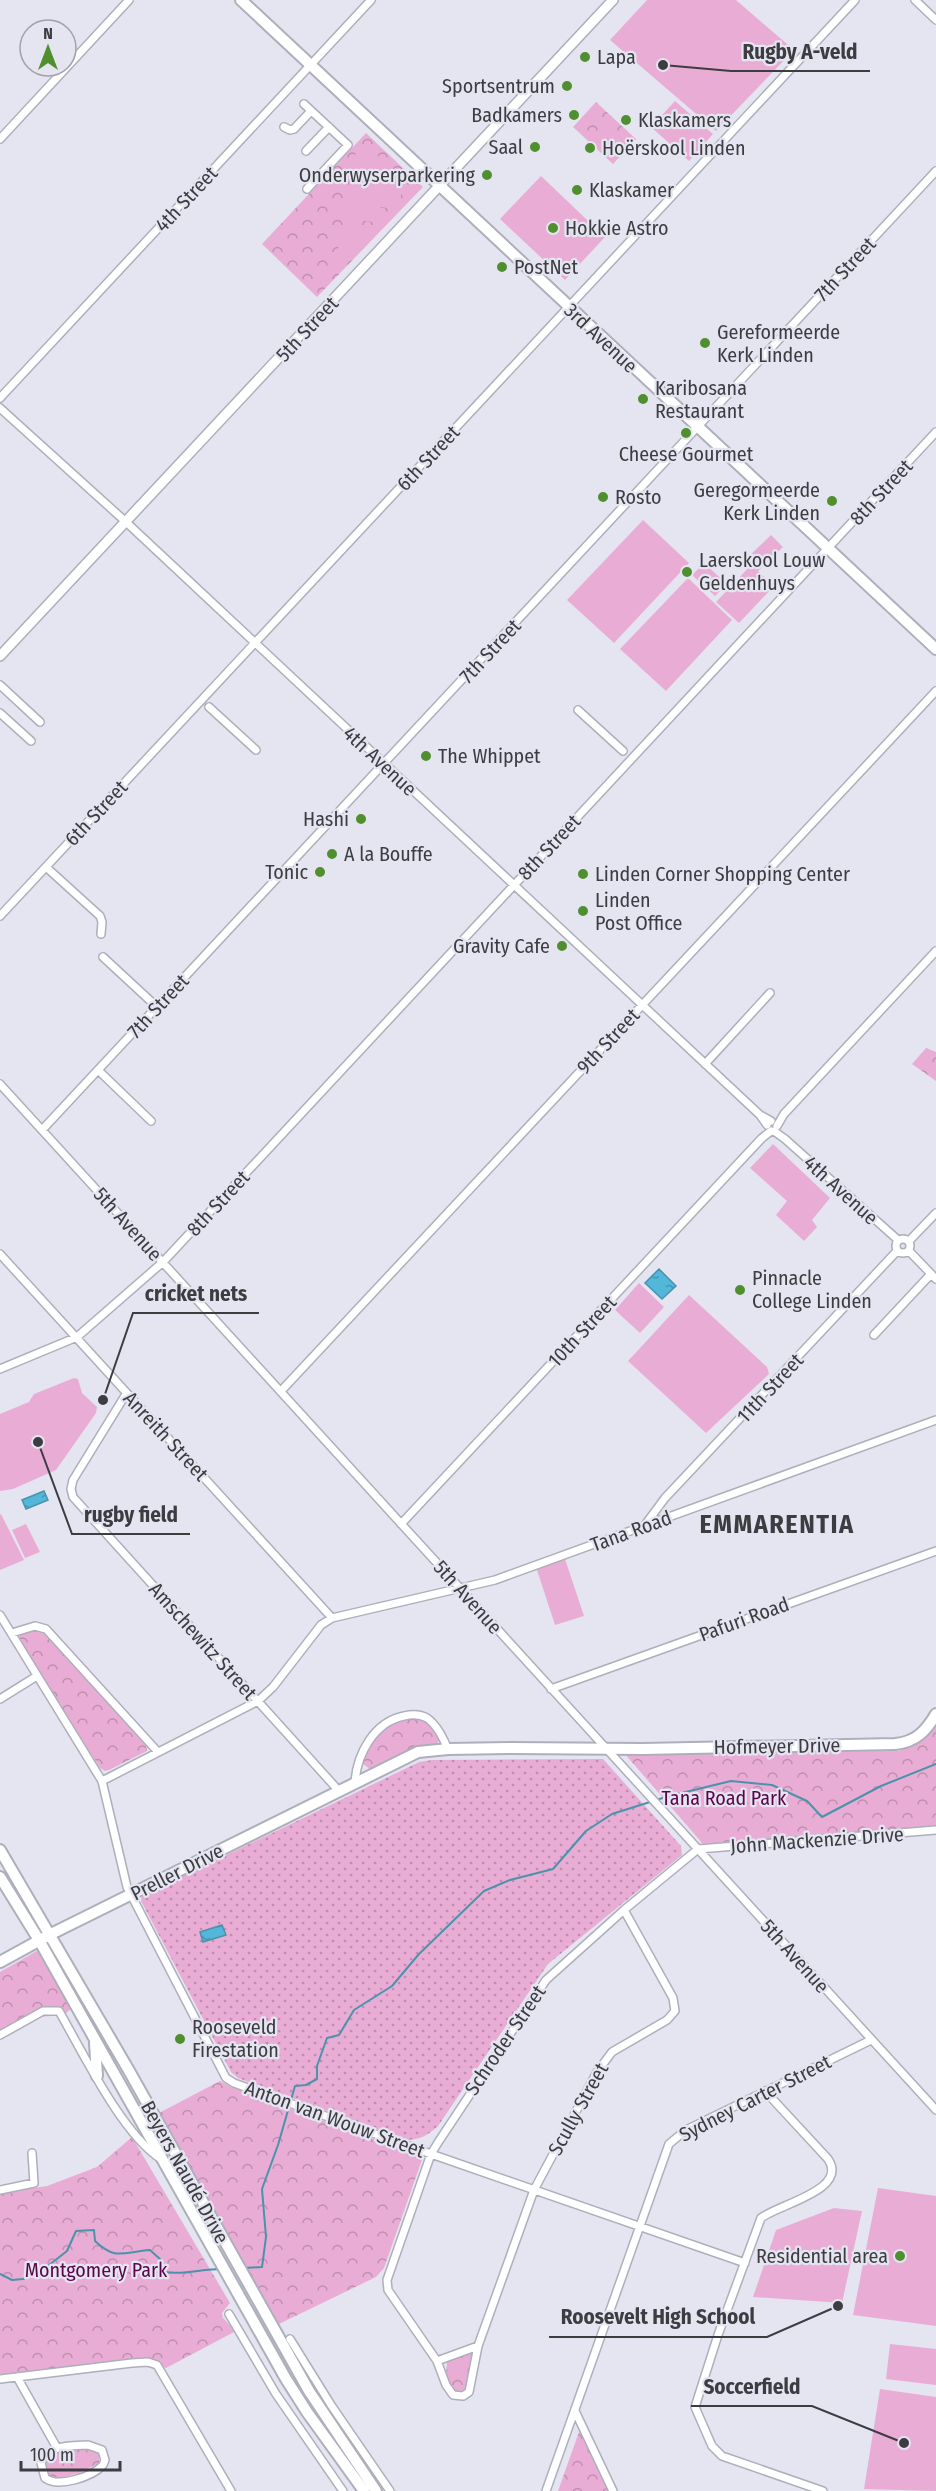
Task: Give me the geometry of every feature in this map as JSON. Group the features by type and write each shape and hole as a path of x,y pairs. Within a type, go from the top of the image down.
{"main road":[{"name":"3rd Avenue","path":"241,0 568,308 936,649"},
{"name":"Hofmeyer Drive","path":"605,1748 895,1744 916,1738 925,1731 936,1714"},
{"name":"Preller Drive","path":"0,1962 39,1940 418,1752 448,1749 605,1748"},
{"name":"Beyers Naudé Drive","path":"0,1850 51,1934 309,2391 376,2491"},
{"name":"Beyers Naudé Drive","path":"0,1876 39,1940 297,2397 364,2491"},
{"path":"95,2040 97,2076"},
{"path":"115,2076 128,2069"},
{"path":"141,2121 153,2114"}],"street":[{"path":"0,139 129,0"},
{"name":"4th Street","path":"0,398 371,0"},
{"name":"5th Street","path":"0,656 613,0"},
{"name":"6th Street","path":"0,916 855,0"},
{"path":"915,0 936,20"},
{"path":"303,104 348,144 307,189"},
{"path":"284,127 294,129 311,111"},
{"path":"306,151 329,127"},
{"name":"7th Street","path":"42,1130 936,171"},
{"name":"4th Avenue","path":"0,408 126,522 785,1139 898,1240"},
{"name":"8th Street","path":"0,1369 77,1337 163,1262 936,432"},
{"path":"0,685 40,722"},
{"name":"9th Street","path":"281,1392 936,691"},
{"path":"209,706 256,750"},
{"path":"578,710 623,752"},
{"path":"0,713 31,741"},
{"path":"46,867 100,916 101,934"},
{"name":"10th Street","path":"401,1524 936,951"},
{"path":"103,957 157,1007"},
{"path":"705,1064 770,993"},
{"path":"98,1070 151,1121"},
{"name":"5th Avenue","path":"0,1084 871,2040 934,2106"},
{"path":"874,1335 933,1276 909,1251 909,1241 936,1213"},
{"path":"909,1241 902,1238 898,1240 895,1247 897,1251 904,1253 909,1251"},
{"name":"11th Street","path":"645,1526 665,1498 897,1251"},
{"name":"Anreith Street","path":"0,1254 332,1618"},
{"name":"Amschewitz Street","path":"126,1394 76,1475 71,1489 76,1502 339,1791"},
{"name":"Tana Road","path":"332,1618 495,1580 936,1420"},
{"name":"Pafuri Road","path":"551,1689 936,1551"},
{"name":"Anton van Wouw Street","path":"0,1615 102,1781 125,1880 131,1895 223,2074 234,2083 294,2105 745,2263"},
{"path":"102,1781 258,1701 273,1687 321,1625 332,1618"},
{"path":"12,1634 35,1626 46,1629 158,1752"},
{"path":"0,1699 37,1676"},
{"path":"355,1782 358,1762 364,1750 382,1725 394,1718 413,1714 427,1718 439,1732 448,1749"},
{"name":"John Mackenzie Drive","path":"698,1849 936,1830"},
{"name":"Schroder Street","path":"387,2285 431,2154 546,1980 624,1910 698,1849"},
{"name":"Scully Street","path":"387,2285 437,2361 449,2391 453,2395 463,2396 469,2392 472,2387 478,2346 534,2190 607,2056 667,2020 675,2011 674,1998 624,1910"},
{"name":"Beyers Naudé Drive","path":"0,2035 43,2011 59,2011 122,2117 145,2148 162,2160"},
{"name":"Sydney Carter Street","path":"546,2491 664,2155 672,2140 686,2130 871,2040"},
{"path":"765,2091 828,2159 833,2172 831,2180 825,2186 761,2218 696,2400 698,2417 715,2451 722,2456 823,2491"},
{"path":"0,2190 34,2183 32,2153"},
{"path":"229,2314 276,2394 343,2491"},
{"path":"290,2339 331,2405 390,2491"},
{"path":"437,2361 478,2346"},
{"path":"0,2379 138,2362 157,2366 231,2491"},
{"path":"17,2377 57,2448"},
{"path":"575,2411 613,2491"},
{"path":"95,2447 104,2453 103,2465 98,2470 65,2482 53,2483 45,2478 41,2463 48,2452 57,2448 95,2447"}],"green space":[{"path":"647,0 736,0 794,50 716,131 610,40"},
{"path":"675,101 713,134 689,161 651,127"},
{"path":"596,102 636,139 613,164 573,127"},
{"path":"366,133 423,187 317,297 262,244"},
{"path":"356,152 389,158 386,176 404,179 398,210 381,207 378,223 361,220 354,258 337,255"},
{"name":"Hokkie Astro","path":"541,176 605,237 565,280 500,219"},
{"path":"643,520 689,563 614,643 567,600"},
{"path":"771,535 783,547 758,571 774,586 739,623 716,602 751,565 746,559"},
{"path":"704,563 727,584 715,596 692,575"},
{"path":"688,578 732,620 666,691 620,649"},
{"path":"926,1048 936,1052 936,1081 912,1064"},
{"path":"773,1144 830,1198 812,1220 817,1227 804,1241 776,1215 787,1201 750,1168"},
{"path":"639,1283 664,1307 640,1333 615,1310"},
{"path":"689,1295 767,1367 769,1374 706,1433 628,1361"},
{"path":"74,1378 78,1379 82,1393 97,1407 96,1413 56,1470 13,1489 0,1491 0,1414 29,1402 34,1394"},
{"path":"0,1515 24,1560 0,1570"},
{"path":"26,1524 40,1552 25,1558 12,1530"},
{"path":"564,1556 584,1616 555,1625 536,1567"},
{"path":"32,1629 42,1630 146,1745 147,1751 109,1770 105,1771 100,1768 19,1640 20,1634"},
{"path":"420,1717 435,1729 439,1741 436,1744 413,1749 371,1770 362,1763 374,1739 390,1721"},
{"name":"Tana Road Park","path":"936,1727 936,1827 703,1844 624,1753 900,1751"},
{"path":"603,1759 681,1846 682,1855 548,1964 438,2126 420,2138 406,2140 238,2078 231,2072 141,1901 142,1896 419,1762"},
{"path":"42,1948 71,2009 64,2015 38,2017 0,2037 0,1972"},
{"path":"220,2081 423,2157 384,2268 376,2277 279,2324 159,2113"},
{"name":"Montgomery Park","path":"132,2137 230,2303 222,2313 223,2318 236,2331 166,2368 143,2361 0,2379 0,2193 47,2186 97,2167"},
{"name":"Residential area","path":"878,2188 936,2196 936,2326 853,2315"},
{"path":"834,2208 862,2211 842,2303 753,2297 776,2230"},
{"path":"890,2344 936,2349 936,2385 886,2379"},
{"path":"472,2353 468,2389 458,2393 452,2391 446,2378 447,2360"},
{"path":"880,2389 936,2397 936,2491 864,2489"},
{"path":"580,2429 608,2491 558,2491"},
{"path":"93,2448 99,2454 99,2463 79,2473 54,2480 44,2470 48,2458 58,2452"}],"water":[{"path":"659,1269 676,1286 662,1299 645,1283"},
{"path":"44,1491 48,1500 26,1509 22,1500"},
{"path":"222,1925 226,1935 203,1942 200,1932"}],"waterway":[{"path":"244,2268 262,2267 266,2237 262,2189 278,2145 295,2086 306,2085 317,2079 317,2066 327,2038 339,2035 354,2010 392,1986 419,1954 484,1891 510,1880 553,1869 586,1831 612,1814 669,1796 731,1781 772,1785 807,1801 822,1817 881,1786 936,1764"},
{"path":"0,2274 12,2280 23,2279 44,2269 67,2251 76,2231 94,2230 95,2241 109,2251 120,2254 150,2250 161,2260 160,2271 181,2273 221,2269"}],"place":[{"name":"Lapa","path":"585,57"},
{"name":"Rugby A-veld","path":"663,65"},
{"name":"Sportsentrum","path":"567,86"},
{"name":"Badkamers","path":"574,115"},
{"name":"Klaskamers","path":"626,120"},
{"name":"Saal","path":"535,147"},
{"name":"Hoërskool Linden","path":"590,148"},
{"name":"Onderwyserparkering","path":"487,175"},
{"name":"Klaskamer","path":"577,190"},
{"name":"Hokkie Astro","path":"553,228"},
{"name":"PostNet","path":"502,267"},
{"name":"Gereformeerde Kerk Linden","path":"705,343"},
{"name":"Karibosana Restaurant","path":"643,399"},
{"name":"Cheese Gourmet","path":"686,433"},
{"name":"Rosto","path":"603,497"},
{"name":"Geregormeerde Kerk Linden","path":"832,501"},
{"name":"Laerskool Louw Geldenhuys","path":"687,572"},
{"name":"The Whippet","path":"426,756"},
{"name":"Hashi","path":"361,819"},
{"name":"A la Bouffe","path":"332,854"},
{"name":"Tonic","path":"320,872"},
{"name":"Linden Corner Shopping Center","path":"583,874"},
{"name":"Linden Post Office","path":"583,911"},
{"name":"Gravity Cafe","path":"562,946"},
{"name":"Pinnacle College Linden","path":"740,1290"},
{"name":"cricket nets","path":"103,1400"},
{"name":"rugby field","path":"38,1442"},
{"name":"Rooseveld Firestation","path":"180,2039"},
{"name":"Residential area","path":"900,2256"},
{"name":"Roosevelt High School","path":"838,2306"},
{"name":"Soccerfield","path":"904,2443"}],"district":[{"name":"EMMARENTIA","path":"777,1524"}]}
